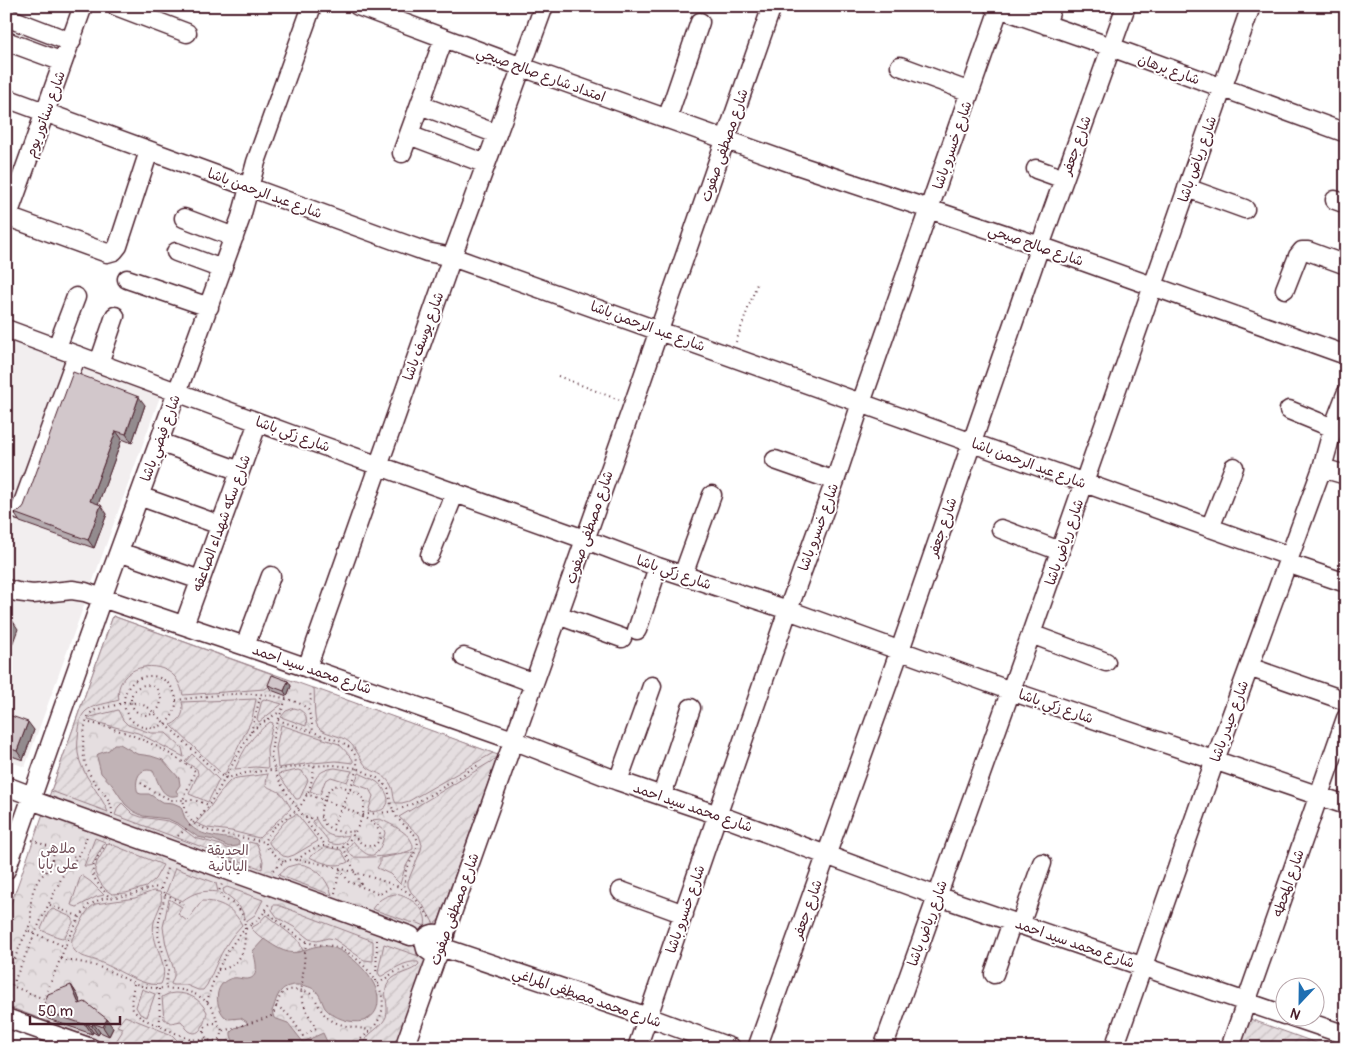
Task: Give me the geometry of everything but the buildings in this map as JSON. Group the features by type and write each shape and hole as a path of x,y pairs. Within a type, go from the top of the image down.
{"street":[{"name":"شارع سناتور يوم","path":"8,211 83,6"},
{"path":"116,6 155,13 187,33"},
{"name":"شارع فيضي باشا","path":"6,870 102,598 234,237 254,170 312,6"},
{"name":"امتداد شارع صالح صبحي","path":"358,6 522,67 726,139"},
{"name":"شارع يوسف باشا","path":"307,668 452,256 544,6"},
{"name":"شارع مصطفى صفوت","path":"404,1048 429,943 514,740 772,6"},
{"path":"1046,25 1052,6"},
{"name":"شارع جعفر","path":"757,1048 900,650 1040,246 1126,6"},
{"name":"شارع رياض باشا","path":"883,1048 1011,691 1251,6"},
{"name":"شارع برهان","path":"997,7 1346,133"},
{"name":"شارع خسرو باشا","path":"637,1048 970,92 997,7"},
{"path":"6,17 71,42"},
{"path":"667,119 700,22"},
{"path":"402,153 444,38"},
{"path":"6,41 64,62"},
{"path":"900,66 970,92"},
{"name":"شارع عبد الرحمن باشا","path":"6,98 427,252 452,256 1210,528 1346,583"},
{"path":"420,105 497,134"},
{"path":"409,135 486,164"},
{"name":"شارع صالح صبحي","path":"726,139 797,165 1040,246 1346,355"},
{"path":"8,211 107,253 114,251 118,246 149,151"},
{"path":"1036,169 1064,179"},
{"path":"1187,188 1245,209"},
{"path":"184,218 234,237"},
{"path":"1285,289 1298,256 1302,251 1308,251 1346,265"},
{"path":"176,252 222,269"},
{"path":"127,279 209,307"},
{"path":"56,347 76,298"},
{"path":"99,363 114,316"},
{"name":"شارع زكي باشا","path":"6,329 683,576 788,610 1011,691 1346,806"},
{"path":"20,511 77,355"},
{"name":"شارع حيدر باشا","path":"1114,1048 1214,760 1322,468 1333,428 1346,394"},
{"path":"1289,410 1333,428"},
{"name":"شارع سكه شهداء الصاعقه","path":"184,625 258,422"},
{"path":"159,442 240,471"},
{"path":"775,460 835,481"},
{"path":"1210,528 1234,467"},
{"path":"1322,468 1346,475"},
{"path":"430,555 454,492"},
{"path":"683,576 712,495"},
{"path":"139,496 220,525"},
{"path":"1001,529 1060,552"},
{"path":"119,552 200,580"},
{"path":"558,615 630,634 658,567"},
{"path":"245,646 271,576"},
{"name":"شارع محمد سيد احمد","path":"6,589 34,594 72,590 84,592 184,625 514,740 618,782 718,815 937,896 1274,1011"},
{"path":"1031,634 1106,662"},
{"path":"464,657 534,683"},
{"path":"1249,667 1346,701"},
{"path":"618,782 652,686"},
{"path":"662,795 691,708"},
{"name":"شارع المحطه","path":"1230,1048 1346,718"},
{"path":"6,786 32,798"},
{"name":"شارع محمد مصطفى المراغي","path":"32,798 92,822 174,845 269,885 329,907 648,1017 732,1048"},
{"path":"994,974 1042,863"},
{"path":"621,891 684,914"},
{"path":"6,1018 91,1048"},
{"path":"1319,1026 1346,1035"}],"path":[{"path":"731,356 758,281"},
{"path":"558,376 633,405"},
{"path":"148,676 163,680 169,685 175,700 173,713 169,719 156,726 149,727 141,726 134,722 125,710 124,703 128,688 133,682 148,676"},
{"path":"145,685 152,686 158,692 161,699 159,706 154,712 147,714 140,713 135,709 132,702 133,694 137,688 145,685"},
{"path":"310,693 311,699 308,710 312,731"},
{"path":"175,700 261,694 286,698 299,703 308,710"},
{"path":"161,889 174,845 202,815 225,778 250,734 261,694"},
{"path":"286,698 271,749 274,771 282,787 326,846"},
{"path":"110,898 94,878 92,869 111,828 111,804 93,780 85,764 82,748 86,717 90,712 132,702 144,705 154,712 219,775 225,778 246,773 314,765 357,768 377,778 388,788 393,811 399,822 415,835 418,842 406,871 404,890"},
{"path":"250,734 259,725 281,711"},
{"path":"278,720 345,744 356,756 357,768 331,829"},
{"path":"90,723 119,730 146,740 172,754 195,771 183,800 187,816 192,824 209,831 265,842"},
{"path":"362,816 393,811 408,805 480,764"},
{"path":"283,862 267,847 266,837 280,822 298,809 312,780 314,765"},
{"path":"141,783 174,801 194,800 209,805"},
{"path":"344,847 355,831 362,816 364,806 358,792 339,785 334,786 329,790 324,801 321,817 331,829 339,832 355,831"},
{"path":"306,794 362,816 377,826 380,832 379,838 374,845 368,846 362,844 353,834"},
{"path":"306,818 321,817"},
{"path":"92,822 83,848 72,867 65,871 12,986 44,999 70,935 80,917 89,905 95,901 154,887 161,889 165,895 183,904"},
{"path":"34,841 58,850 69,850 75,860"},
{"path":"297,860 312,849 326,846 333,848 344,847"},
{"path":"344,847 362,887"},
{"path":"6,977 28,930 32,917 31,902 33,891 38,880 52,864 53,856 58,850"},
{"path":"207,1002 225,955 242,932 257,921 266,911 272,872 283,862 297,860 356,873 395,885 417,901 430,920"},
{"path":"52,864 57,870 65,871"},
{"path":"340,869 349,882 380,894 395,885"},
{"path":"329,907 336,889 340,869"},
{"path":"218,970 224,969 236,962 245,945 245,922 242,913 236,905 222,897 220,888"},
{"path":"165,895 158,935 168,970 166,989"},
{"path":"49,904 80,917"},
{"path":"266,911 306,942 340,948 359,962 376,980 382,1009 380,1017 351,1048"},
{"path":"376,980 377,924"},
{"path":"28,930 66,946"},
{"path":"276,1006 291,1017 302,1036 316,1028 306,1010 301,990 306,942"},
{"path":"61,959 98,966 149,988 176,989 198,996 215,1011 217,1023 223,1030 223,1034 216,1041 190,1039 141,1018 133,1010 130,1002 134,983"},
{"path":"378,984 413,964"},
{"path":"160,989 160,1027"},
{"path":"223,1030 270,1017 274,1014 276,1006 285,991 301,990 308,991 313,995 321,1011 331,1020 369,1030"},
{"path":"208,1039 204,1033 206,1025 213,1022 217,1023"},
{"path":"186,1048 190,1039"},
{"path":"219,1039 224,1048"},
{"path":"1296,1048 1298,1044"}],"shaded area":[{"path":"6,337 161,394 25,767 6,760"},
{"path":"114,744 120,744 137,754 163,760 179,778 180,785 176,791 179,795 168,795 164,793 153,771 144,771 138,776 138,793 149,794 162,802 180,806 186,820 196,830 209,835 237,840 239,842 238,846 229,847 214,840 198,837 168,819 143,816 133,811 125,804 113,786 101,773 98,754 109,750"},
{"path":"264,939 288,952 299,952 313,947 327,946 335,948 353,959 374,984 378,1001 374,1014 358,1022 342,1019 328,1012 319,995 313,989 298,985 288,986 279,993 272,1011 274,1018 288,1023 303,1042 323,1033 330,1048 240,1047 232,1039 231,1032 235,1028 247,1024 247,1022 241,1018 229,1019 224,1016 217,1000 219,989 227,980 235,978 245,979 253,976 256,969 253,951"}],"green space":[{"name":"الحديقة اليابانية","path":"113,616 498,755 439,920 428,927 426,926 416,955 427,959 395,1048 119,1048 6,1006 6,918"},
{"path":"113,616 275,675 271,685 265,689 183,695 176,678 158,667 143,667 129,673 120,685 118,692 119,700 89,709 83,715 80,724 78,753 80,761 108,812 51,791"},
{"path":"314,688 493,753 409,801 396,803 389,782 367,767 349,742 318,727 316,724"},
{"path":"256,699 252,719 224,776 171,725 181,716 183,710 182,702"},
{"path":"262,700 282,704 259,722 257,719"},
{"path":"294,708 304,714 306,726 281,717 286,711"},
{"path":"118,710 128,725 151,733 166,733 182,748 184,757 138,733 88,720 91,717"},
{"path":"270,722 273,723 267,749 268,768 235,769 249,743"},
{"path":"281,725 339,744 351,757 353,763 336,761 278,768 276,748"},
{"path":"192,754 219,780 208,802 189,794 198,774 197,769 185,762"},
{"path":"497,758 439,920 434,924 423,905 408,886 408,881 421,850 422,845 419,835 399,817"},
{"path":"335,768 352,771 347,782 331,777 325,781 320,795 310,791 321,772"},
{"path":"302,771 308,780 300,798 296,799 278,774"},
{"path":"359,773 377,782 385,791 388,803 383,809 368,812 373,796 369,789 354,784"},
{"path":"268,774 266,783 268,787 281,793 291,808 259,838 208,828 196,823 231,780"},
{"path":"122,803 133,814 168,821 178,825 195,838 221,845 235,852 245,851 249,842 257,844 263,861 262,869 115,815"},
{"path":"297,814 318,841 294,855 283,856 272,847 269,840 287,819"},
{"path":"316,819 325,832 333,836 349,835 341,844 329,843 312,821"},
{"path":"380,819 406,834 410,839 413,849 393,855 353,857 347,850 353,841 369,855 373,855 379,849 385,833 372,820"},
{"path":"95,838 105,842 92,865 84,866"},
{"path":"108,843 163,865 155,879 146,887 126,893 112,894 101,884 95,873 97,862"},
{"path":"325,847 341,850 348,862 333,865 309,857"},
{"path":"414,852 405,868 400,884 390,874 377,868 380,858"},
{"path":"298,864 310,867 320,874 332,895 278,875 287,867"},
{"path":"175,868 216,883 218,892 199,892 182,901 166,893"},
{"path":"81,875 104,895 77,907 71,905"},
{"path":"227,887 263,900 255,915 246,921 238,905 224,893 223,889"},
{"path":"153,891 160,892 161,896 161,903 153,930 162,961 163,976 161,984 139,981 82,956 74,950 72,939 86,913 95,904 135,898"},
{"path":"395,894 406,897 417,904 424,914 425,926 372,909 382,899"},
{"path":"169,899 182,907 178,914 187,921 202,901 209,901 221,904 231,910 242,925 225,946 203,990 186,985 171,984 174,970 166,945 163,927"},
{"path":"273,905 278,905 373,941 373,961 364,960 334,939 328,938 317,941 309,939 294,927 278,918 272,910"},
{"path":"53,909 73,919 73,923 64,938 41,929 49,911"},
{"path":"266,915 299,941 303,951 291,953 280,950 254,932 251,928 258,924"},
{"path":"384,944 427,959 395,1048 362,1048 365,1041 386,1017 386,990 389,982 396,976 419,964 418,962 409,962 380,976 378,972"},
{"path":"142,989 155,994 147,1017 140,1014 136,1007"},
{"path":"175,993 185,994 194,998 207,1012 202,1028 197,1033 189,1031 181,1021 171,1023 164,1019 162,997"},
{"path":"125,1016 172,1035 179,1042 180,1048 119,1048 113,1046 122,1032 122,1028 117,1026"},
{"path":"1250,1019 1330,1048 1240,1048"}],"park label":[{"name":"ملاهى على بابا","path":"58,856"}]}
